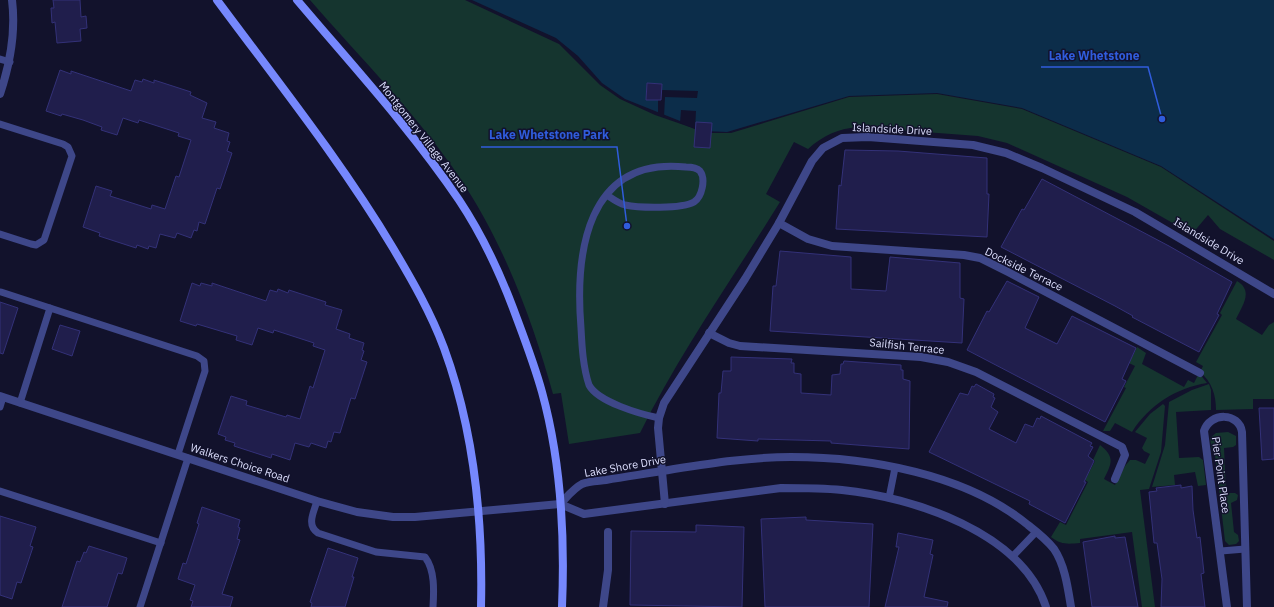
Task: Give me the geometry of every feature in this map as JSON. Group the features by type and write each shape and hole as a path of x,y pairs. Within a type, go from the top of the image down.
{"main road":[{"path":"217,0 349,177 396,254 428,312 444,349 465,421 478,511 481,607"},
{"name":"Montgomery Village Avenue","path":"297,0 400,121 430,160 460,201 491,257 527,345 542,392 553,440 560,504 563,578 562,607"}],"street":[{"path":"0,94 10,62 13,26 12,0"},
{"name":"Islandside Drive","path":"665,504 658,440 659,418 664,403 779,223 812,161 819,152 835,141 859,137 973,145 1006,153 1089,189 1175,234 1274,294"},
{"name":"Dockside Terrace","path":"779,223 808,239 832,246 964,255 980,258 1016,275 1200,373"},
{"name":"Sailfish Terrace","path":"709,333 729,343 740,346 921,357 948,362 976,372 1122,447 1125,455 1115,479"},
{"name":"Walkers Choice Road","path":"2,397 317,501 357,512 393,516 560,504"},
{"name":"Pier Point Place","path":"1227,607 1204,431 1206,424 1216,418 1235,419 1241,426 1247,607"},
{"name":"Lake Shore Drive","path":"560,504 582,484 739,460 792,457 856,461 896,468 934,478 973,491 1006,508 1036,532 1054,550 1060,562 1071,607"},
{"path":"560,504 584,514 781,488 809,487 842,490 889,498 911,504 961,524 996,544 1013,556 1036,585 1046,607"},
{"path":"603,607 608,570 608,532"}],"lane":[{"path":"0,58 10,62"},
{"path":"0,124 63,144 68,147 72,156 44,240 36,245 0,234"},
{"path":"607,195 618,203 629,205 685,204 693,202 699,196 702,180 700,172 695,168 680,166 657,168 630,176 617,184 607,195 599,206 587,230 580,268 580,320 588,383 591,390 600,396 638,413 659,418"},
{"path":"1,292 202,358 204,361 205,371 178,454"},
{"path":"20,402 50,308"},
{"path":"0,407 2,397"},
{"path":"140,607 188,458"},
{"path":"889,498 896,468"},
{"path":"0,491 161,543"},
{"path":"317,501 311,523 314,530 318,533 376,552 425,556 434,585 433,607"},
{"path":"1013,556 1036,532"},
{"path":"1220,551 1245,549"}],"green space":[{"path":"310,0 465,0 559,44 600,85 620,99 655,115 707,133 731,133 849,97 937,94 1022,109 1161,167 1274,241 1274,260 1220,229 1208,215 1192,234 1127,197 1007,143 978,136 858,127 837,131 820,140 808,149 794,142 766,194 780,202 689,344 640,433 569,444 561,393 553,394 526,310 503,256 476,203 426,131"},
{"path":"1237,281 1245,289 1246,294 1236,319 1262,335 1269,325 1274,322 1274,399 1253,399 1253,409 1216,410 1215,399 1210,384 1200,372 1203,366 1196,362 1222,315 1220,313"},
{"path":"1137,347 1146,353 1142,364 1184,387 1188,380 1194,383 1199,373 1207,383 1185,389 1164,399 1139,422 1132,432 1115,423 1110,431 1103,431 1126,388 1124,387 1135,366 1129,363"},
{"path":"1209,384 1211,390 1211,410 1176,412 1179,458 1199,457 1203,460 1206,485 1198,486 1195,472 1174,475 1175,485 1152,487 1165,445 1169,402 1192,390"},
{"path":"1163,404 1165,406 1161,452 1149,489 1140,490 1155,607 1142,607 1132,532 1080,539 1080,543 1072,544 1061,543 1051,537 1060,522 1066,525 1088,482 1085,480 1095,461 1093,460 1100,445 1108,453 1111,460 1109,469 1104,479 1115,485 1125,466 1130,460 1136,460 1145,464 1150,454 1142,448 1147,438 1135,432 1150,414"},
{"path":"1228,432 1236,436 1236,445 1233,447 1224,448 1226,493 1235,493 1238,495 1237,500 1231,503 1234,532 1238,535 1239,541 1236,544 1229,545 1225,541 1215,455 1212,451 1210,438 1216,433"}],"water":[{"path":"472,0 1274,0 1274,239 1161,166 1022,108 937,93 849,96 727,132 705,131 625,99 602,83 578,56 556,38"}],"pier":[{"path":"647,83 662,84 662,90 698,91 697,98 665,97 664,117 658,115 658,100 646,99"},
{"path":"681,110 696,111 695,129 680,123"}],"building":[{"path":"53,0 80,0 81,17 86,16 87,28 80,29 81,41 57,43 55,22 52,23 51,8 54,8"},
{"path":"60,70 71,74 71,71 131,91 135,80 142,82 143,79 154,83 154,80 191,92 190,95 207,103 202,118 216,122 214,128 229,133 227,141 230,142 227,151 232,153 220,189 217,188 205,224 199,222 197,231 194,230 191,238 177,233 175,238 160,234 156,248 149,246 148,249 137,245 136,248 99,236 100,233 83,227 96,186 112,191 110,196 151,209 152,205 165,209 176,176 179,177 191,140 178,136 179,133 139,120 138,123 123,118 117,135 101,130 102,127 83,120 62,114 61,116 46,111"},
{"path":"647,83 662,84 661,100 646,100"},
{"path":"696,122 712,123 710,148 694,147"},
{"path":"845,150 898,151 987,158 987,194 989,194 987,237 836,229 839,185 841,186"},
{"path":"1042,179 1169,246 1232,282 1217,314 1219,315 1199,352 1132,317 1133,316 1115,306 1001,247 1022,209 1024,210"},
{"path":"780,251 851,257 851,289 886,291 890,257 960,263 960,298 964,299 962,343 770,331 773,286 776,286"},
{"path":"1007,281 1039,297 1025,328 1057,344 1072,316 1136,348 1122,379 1126,381 1105,422 967,350 987,311 989,312"},
{"path":"192,283 200,286 201,283 212,286 212,283 266,301 270,290 277,292 278,289 288,293 289,290 326,302 325,305 342,310 336,329 350,334 349,338 364,343 362,350 364,351 361,360 367,362 355,399 351,398 340,433 334,432 331,442 328,441 326,448 311,443 309,447 295,443 290,460 272,454 271,458 234,446 235,443 225,440 226,437 218,434 231,396 247,401 246,405 286,417 287,415 300,419 310,386 313,388 325,350 313,346 314,343 274,330 273,333 258,328 252,345 236,340 237,336 197,324 196,326 180,321"},
{"path":"0,302 18,308 3,354 0,353"},
{"path":"60,325 80,331 72,356 52,349"},
{"path":"731,357 792,359 791,363 794,363 794,373 801,374 801,393 831,395 832,375 840,374 841,364 843,364 844,361 901,365 901,370 903,370 903,379 910,381 909,449 831,443 831,441 758,439 758,441 717,438 719,393 721,393 723,371 731,371"},
{"path":"976,384 994,394 993,397 995,398 991,407 998,412 989,429 1016,443 1025,424 1033,427 1037,418 1040,419 1041,416 1092,443 1090,446 1093,447 1088,456 1094,461 1084,482 1086,482 1065,523 1029,504 1030,501 929,452 960,393 968,395 972,386 974,387"},
{"path":"1259,408 1274,408 1274,459 1262,460"},
{"path":"1181,485 1181,488 1192,486 1193,510 1197,538 1200,537 1204,573 1201,574 1205,607 1161,607 1162,579 1157,543 1154,543 1149,492 1157,491 1156,488"},
{"path":"202,507 240,520 238,527 240,528 237,539 240,540 222,594 233,597 230,607 191,607 193,601 190,600 195,585 178,579 183,563 186,564 199,524 197,523"},
{"path":"0,516 36,527 30,546 33,547 21,583 17,582 12,599 0,595"},
{"path":"806,517 806,520 873,524 869,607 765,607 761,519"},
{"path":"696,525 744,527 742,607 630,605 631,531 696,532"},
{"path":"898,533 933,540 930,554 933,555 924,597 948,602 947,607 885,607 899,547 896,547"},
{"path":"1115,536 1115,538 1125,537 1138,607 1092,607 1083,542"},
{"path":"89,546 127,558 122,574 118,573 107,607 62,607 77,561 80,562 84,552 86,553"},
{"path":"328,548 358,558 352,577 354,577 345,607 311,607 312,603 310,602"}],"place":[{"name":"Lake Whetstone","path":"1162,119"},
{"name":"Lake Whetstone Park","path":"627,226"}]}
